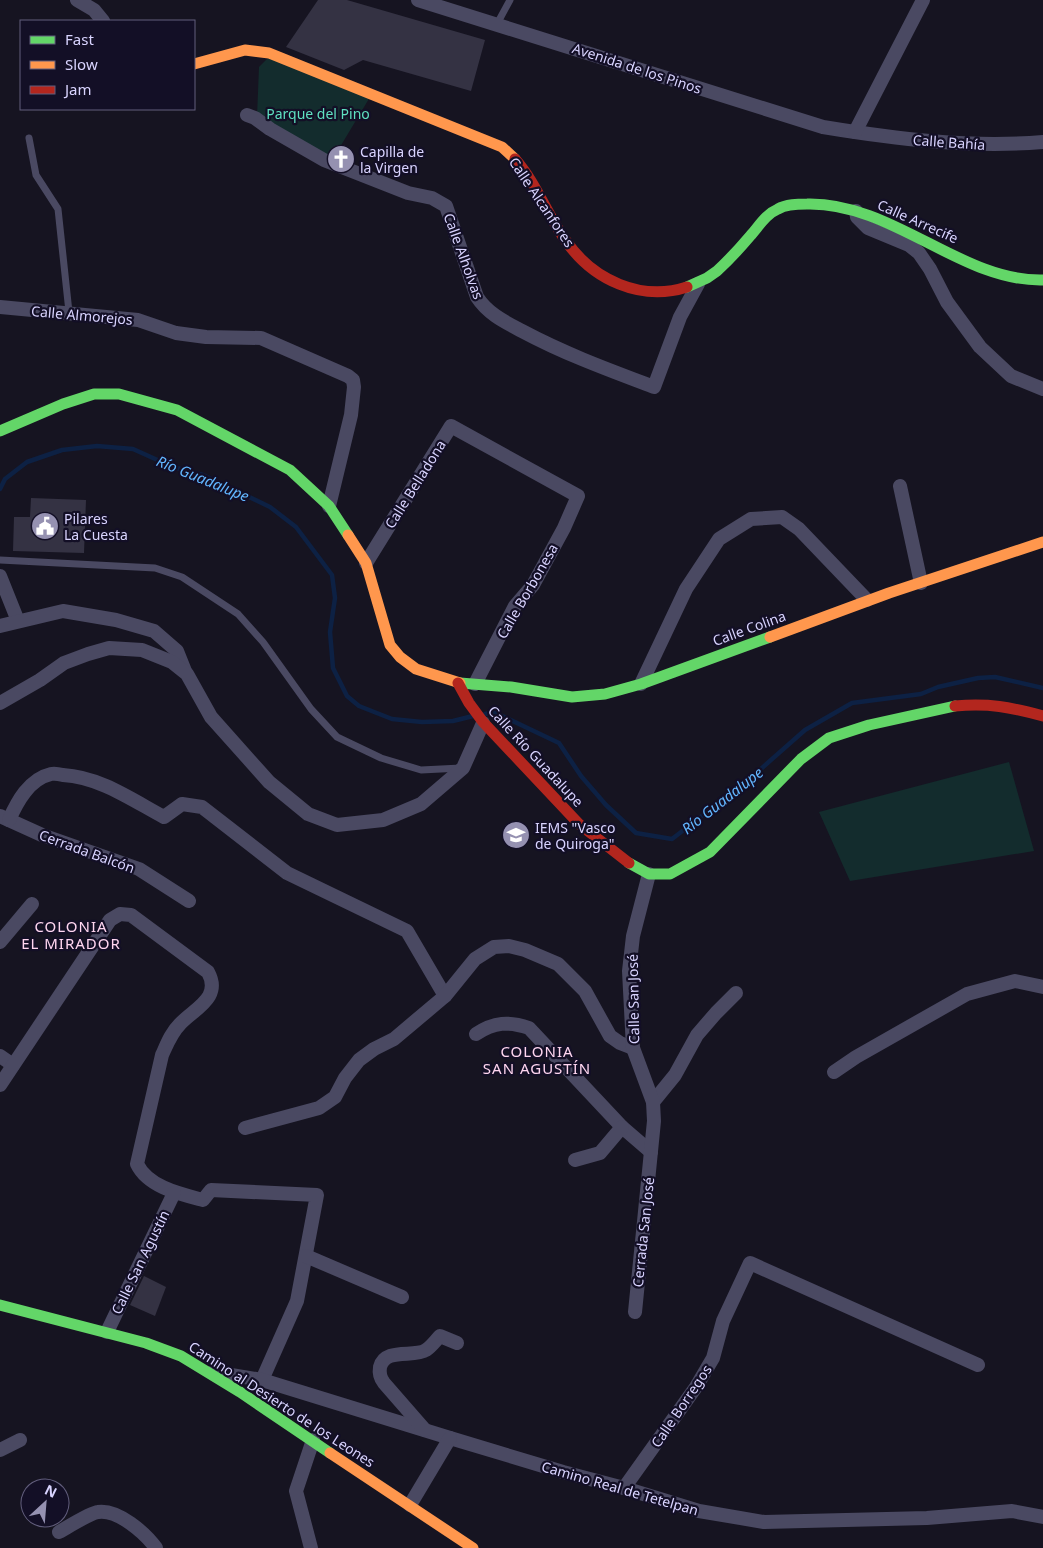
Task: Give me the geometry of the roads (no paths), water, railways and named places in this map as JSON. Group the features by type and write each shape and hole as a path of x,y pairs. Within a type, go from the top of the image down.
{"street":[{"path":"77,0 94,10 102,20"},
{"name":"Avenida de los Pinos","path":"418,0 823,127 855,132"},
{"path":"855,132 923,0"},
{"name":"Calle Alcanfores","path":"195,64 245,50 269,53 502,148 514,157 531,180 569,245 590,267 609,282 629,290 669,291 698,284 722,268 761,222 778,208"},
{"name":"Calle Alholvas","path":"247,114 324,160 408,192 432,198 446,206 477,297 483,307 494,316 555,349 654,387 680,317 698,284"},
{"name":"Calle Bahía","path":"855,132 949,143 1008,145 1043,139"},
{"name":"Calle Arrecife","path":"778,208 808,204 833,205 856,211 877,218 992,270 1022,280 1043,280"},
{"path":"856,211 857,217 868,228 909,246 919,253 930,269 947,302 986,353 1011,376 1043,389"},
{"name":"Calle Almorejos","path":"0,307 138,320 176,333 206,337 261,338 348,376 353,380 354,387 351,415 329,506"},
{"path":"0,430 62,404 94,394 119,394 177,410 281,465 290,470 329,506 366,563 390,645 400,657 416,669 458,683"},
{"name":"Calle Belladona","path":"366,563 451,426 578,496"},
{"path":"900,486 921,583"},
{"name":"Calle Borbonesa","path":"475,684 516,606 533,585 564,528 578,496"},
{"path":"641,684 686,589 719,538 751,519 782,517 799,528 867,600"},
{"name":"Calle Colina","path":"458,683 511,687 572,697 605,694 641,684 867,600 1043,542"},
{"path":"0,576 18,621"},
{"path":"0,626 63,611 116,620 154,631 177,651 187,674 211,717 269,782 308,814 337,825 383,820 421,804 463,768 483,722"},
{"path":"0,704 64,663 109,648 142,650 172,662 187,674"},
{"name":"Calle Río Guadalupe","path":"458,683 483,722 578,824 624,861 649,874"},
{"path":"649,874 670,874 710,852 801,759 829,738 869,725 954,706 981,704 1010,707 1043,716"},
{"path":"4,818 36,781 52,774 77,776 113,789 164,818 182,804 202,807 288,873 407,931 445,996"},
{"name":"Cerrada Balcón","path":"4,818 42,835 140,870 188,901"},
{"name":"Calle San José","path":"649,874 632,936 630,970 633,1048 653,1102 654,1120 651,1152"},
{"path":"0,942 32,904"},
{"path":"0,1085 110,920 120,914 131,915 208,972 212,979 212,990 202,1006 180,1024 169,1039 162,1054 137,1164 145,1176 174,1192 203,1200 211,1190 317,1195 297,1302 262,1380"},
{"path":"245,1128 318,1108 335,1097 345,1078 360,1060 374,1049 394,1040 445,996 475,959 494,947 509,946 525,950 558,964 585,990 610,1036 620,1043 633,1048"},
{"path":"834,1072 856,1057 967,994 1014,981 1043,987"},
{"path":"653,1102 675,1075 697,1035 736,993"},
{"path":"476,1034 500,1023 516,1023 529,1028 622,1127 651,1152"},
{"path":"0,1056 14,1065"},
{"path":"575,1160 600,1152 622,1127"},
{"name":"Cerrada San José","path":"635,1312 651,1152"},
{"name":"Calle San Agustín","path":"107,1332 174,1192"},
{"path":"306,1256 402,1297"},
{"name":"Calle Borregos","path":"624,1488 696,1387 713,1358 724,1321 750,1263 978,1365"},
{"name":"Camino al Desierto de los Leones","path":"0,1305 146,1342 181,1356 209,1371 473,1548"},
{"path":"425,1430 384,1383 380,1374 381,1364 393,1356 426,1351 440,1336 457,1343"},
{"name":"Camino Real de Tetelpan","path":"209,1371 262,1380 563,1472 699,1511 764,1522 927,1518 1012,1511 1043,1517"},
{"path":"410,1505 450,1438"},
{"path":"0,1450 20,1440"},
{"path":"311,1548 296,1491 313,1440"},
{"path":"59,1532 96,1512 107,1512 125,1520 148,1537 156,1548"}],"lane":[{"path":"497,24 510,0"},
{"path":"29,138 36,175 58,209 69,312"},
{"path":"0,560 155,568 182,576 238,614 263,642 311,709 336,736 380,758 421,770 463,768"}],"waterway":[{"name":"Río Guadalupe","path":"0,489 5,479 27,462 62,450 97,446 133,449 173,467 203,475 270,507 296,527 332,575 335,598 330,632 333,668 347,696 359,706 392,719 422,722 453,721 473,716"},
{"name":"Río Guadalupe","path":"485,714 494,712 559,743 581,776 606,805 636,833 672,839 746,782 805,730 852,703 921,694 938,687 978,678 995,677 1043,688"}],"place":[{"name":"Capilla de la Virgen","path":"341,159"},
{"name":"Pilares La Cuesta","path":"45,526"},
{"name":"IEMS \"Vasco de Quiroga\"","path":"516,835"}],"district":[{"name":"COLONIA EL MIRADOR","path":"71,934"},
{"name":"COLONIA SAN AGUSTÍN","path":"537,1060"}],"park label":[{"name":"Parque del Pino","path":"318,113"}]}
